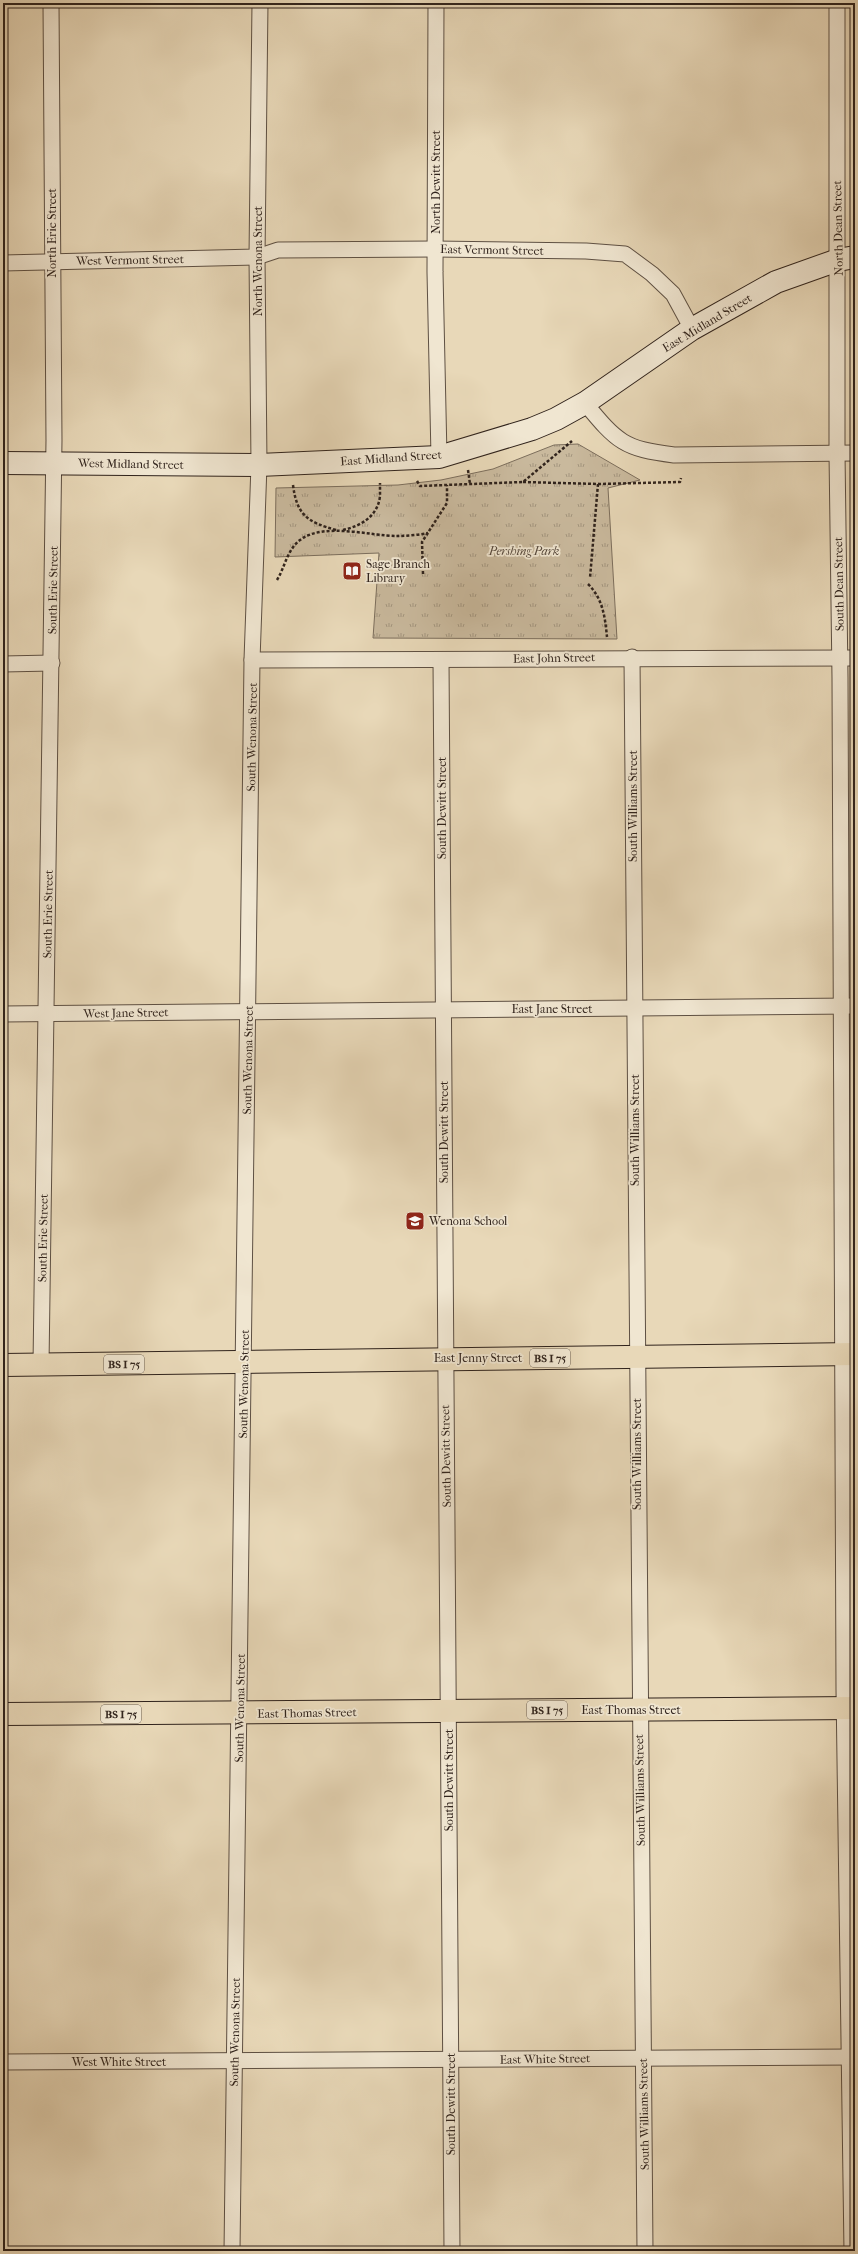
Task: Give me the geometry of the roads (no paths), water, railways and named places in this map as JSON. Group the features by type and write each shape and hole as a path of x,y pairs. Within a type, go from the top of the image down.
{"highway":[{"name":"East Jenny Street","path":"245,1361 445,1358 637,1358 849,1354"},
{"name":"BS I 75","path":"3,1365 245,1361"},
{"name":"East Thomas Street","path":"240,1714 448,1710 850,1708"},
{"name":"BS I 75","path":"3,1714 240,1714"}],"main road":[{"name":"East Midland Street","path":"259,465 439,457 532,429 585,403 692,329 776,282 846,258"},
{"name":"West Midland Street","path":"3,463 54,462 259,465"}],"street":[{"name":"North Erie Street","path":"50,3 54,462"},
{"name":"North Wenona Street","path":"257,518 259,465 257,257 260,3"},
{"name":"North Dewitt Street","path":"436,3 436,249 439,457"},
{"name":"North Dean Street","path":"837,3 846,258 837,453"},
{"name":"East Vermont Street","path":"257,257 278,250 436,249 586,251 625,254 652,274 673,294 692,329"},
{"name":"West Vermont Street","path":"3,263 257,257"},
{"path":"585,403 610,434 628,445 648,452 674,455 855,453"},
{"name":"South Dean Street","path":"837,453 848,1006 852,2251"},
{"name":"South Erie Street","path":"41,1365 54,462"},
{"name":"South Wenona Street","path":"232,2251 245,1361 252,660 257,518"},
{"name":"East John Street","path":"252,660 441,660 632,657 855,658"},
{"name":"South Williams Street","path":"632,657 639,1709 645,2251"},
{"name":"South Dewitt Street","path":"441,660 452,2251"},
{"path":"3,664 52,664"},
{"name":"East Jane Street","path":"248,1012 848,1006"},
{"name":"West Jane Street","path":"3,1014 248,1012"},
{"name":"East White Street","path":"235,2061 451,2061 852,2057"},
{"name":"West White Street","path":"3,2062 235,2061"}],"place":[{"name":"Sage Branch Library","path":"352,571"},
{"name":"Wenona School","path":"415,1221"}],"park label":[{"name":"Pershing Park","path":"524,551"}]}
